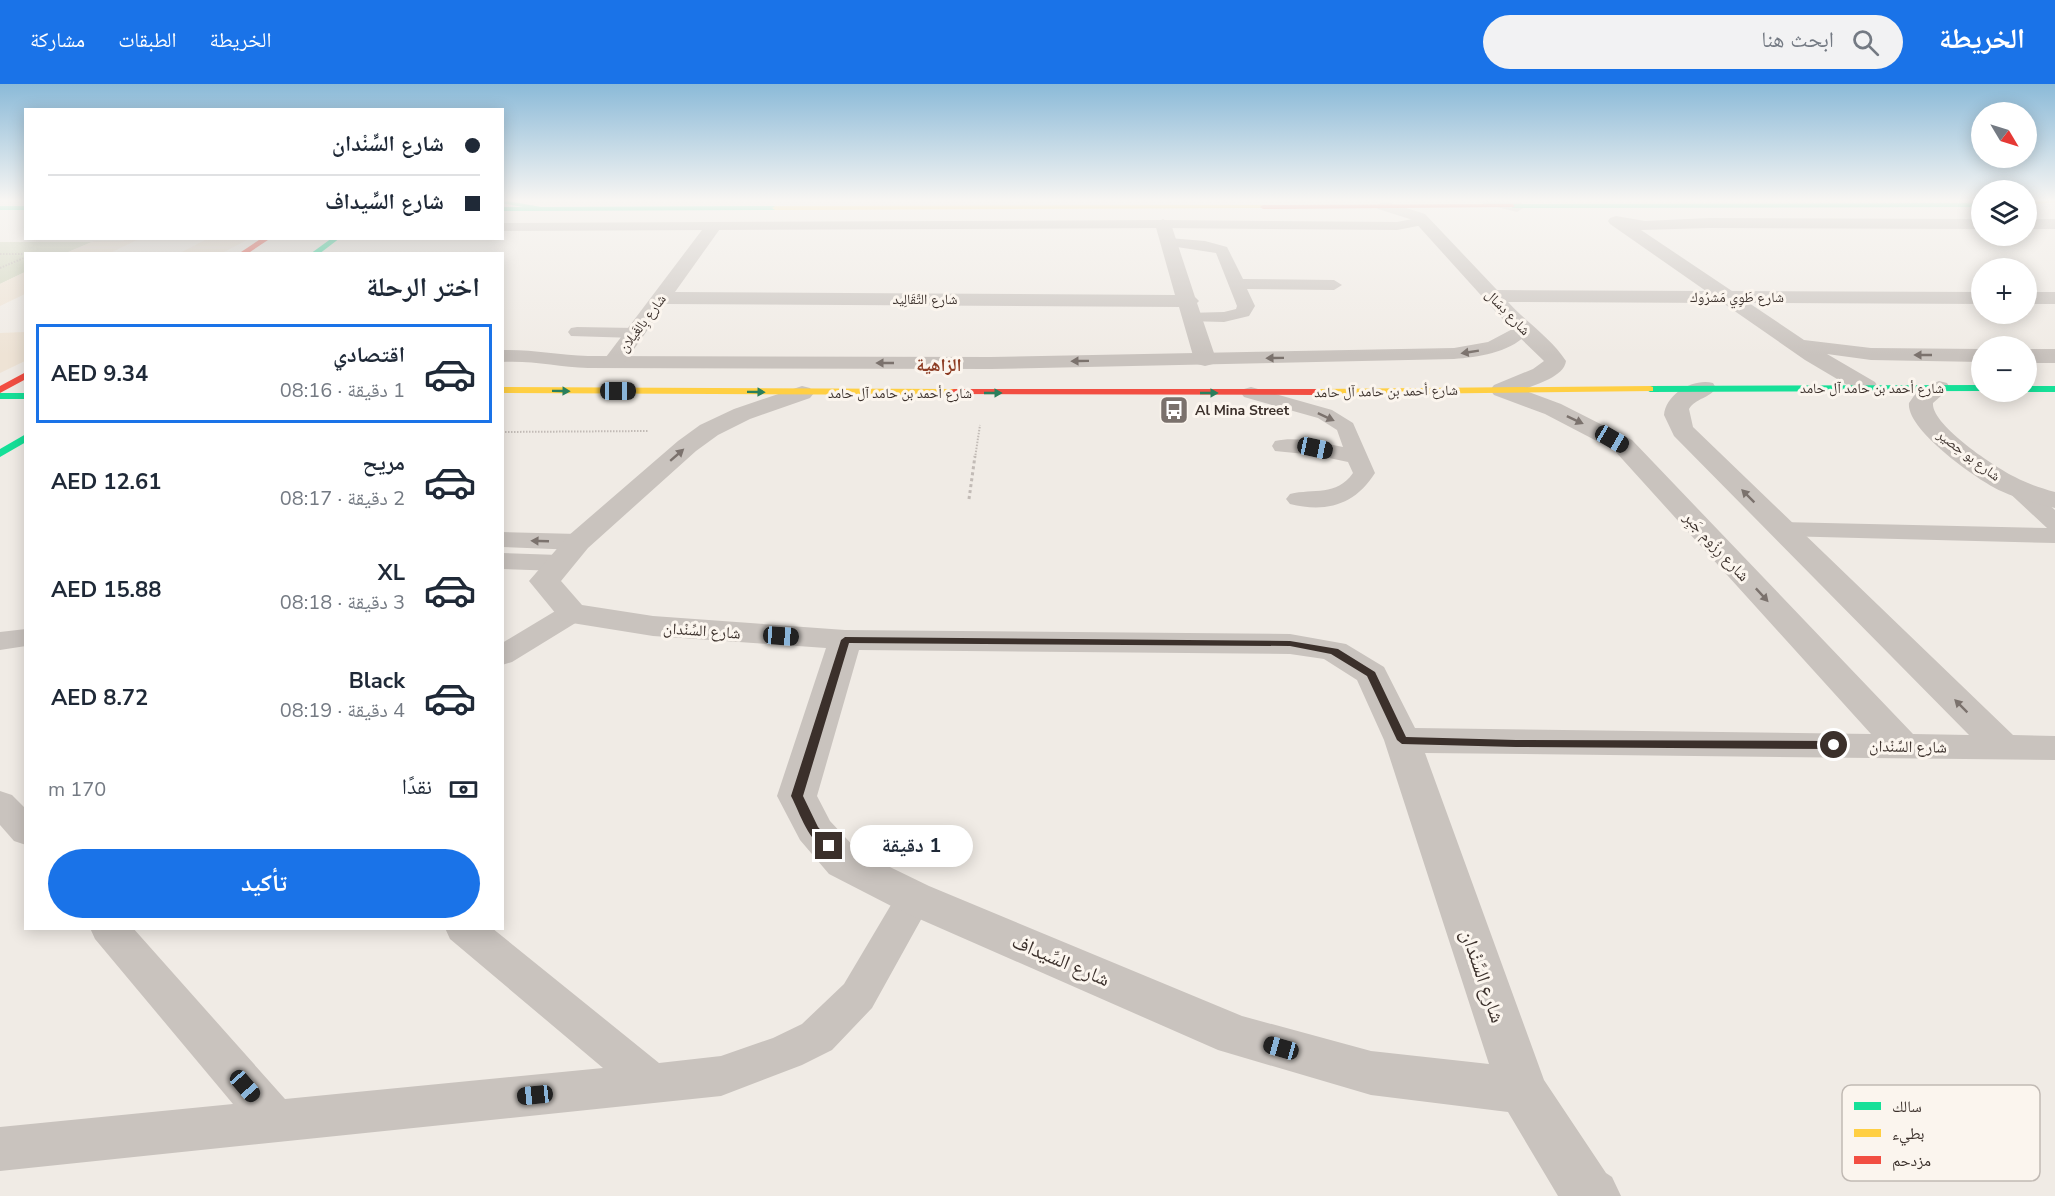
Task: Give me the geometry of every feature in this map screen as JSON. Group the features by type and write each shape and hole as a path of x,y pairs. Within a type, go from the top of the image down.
{"main road":[{"path":"0,390 24,376"},
{"name":"شارع أحمد بن حامد آل حامد","path":"504,390 1251,393 1705,388 1971,388"},
{"path":"2037,389 2055,389"},
{"path":"0,396 24,396"},
{"path":"0,454 24,438"},
{"path":"0,466 17,460"}],"street":[{"name":"شارع بِالغَيلان","path":"614,361 695,252"},
{"path":"1172,252 1205,359"},
{"name":"شارع دِسَال","path":"1452,252 1522,329 1550,353"},
{"path":"1670,252 1727,297 1828,366 1867,387"},
{"name":"شارع طَوِي مَشرُوك","path":"1492,296 1971,298"},
{"name":"شارع التَّقَالِيد","path":"661,298 1191,309"},
{"path":"2037,298 2055,298"},
{"path":"1792,340 1830,350 1871,354 1971,356"},
{"path":"1502,390 1552,369 1555,361 1550,353"},
{"path":"2037,356 2055,356"},
{"path":"1705,388 1680,401 1676,410 1676,420 1683,432 2003,747"},
{"name":"شارع بو حِصير","path":"1939,388 1923,399 1921,414 1927,422 1997,478 2016,488 2055,500"},
{"name":"شارع رِزُوم جَبِر","path":"1502,390 1553,409 1623,445 1902,745"},
{"path":"572,613 544,581 569,553 687,446 710,430 742,414 802,393"},
{"name":"شارع السِّنْدان","path":"572,613 652,626 845,640 1290,644 1334,651 1372,674 1402,740 1523,1091 1587,1191 1593,1196"},
{"name":"شارع السِّيداف","path":"845,640 797,796 813,830 844,863 914,898 1235,1035 1371,1073 1523,1091"},
{"name":"شارع السِّنْدان","path":"1402,740 1516,744 1902,745 2055,748"}],"lane":[{"path":"1191,309 1224,317 1243,312 1246,306 1223,252"},
{"path":"1237,284 1334,285"},
{"path":"1499,345 1522,329"},
{"path":"577,332 635,333"},
{"path":"504,356 542,357 559,361 991,363 1457,354 1499,345 1550,353"},
{"path":"1251,393 1325,414 1346,427 1364,473 1356,488 1334,499 1298,499"},
{"path":"1283,446 1315,448 1357,457"},
{"path":"2016,488 2055,523"},
{"path":"1781,529 2055,536"},
{"path":"504,539 569,553"},
{"path":"504,561 569,553"},
{"path":"504,655 572,613"},
{"path":"0,641 24,637"},
{"path":"0,803 24,830"},
{"path":"0,1149 722,1076 787,1052 817,1037 858,996 914,898"},
{"path":"111,930 276,1121"},
{"path":"466,930 652,1083"}],"path":[{"path":"0,254 24,255"},
{"path":"0,268 24,256"},
{"path":"504,432 710,430"}],"green space":[{"path":"0,252 69,252 24,252 24,272 0,284"}],"shaded area":[{"path":"24,272 24,294 0,306 0,284"},
{"path":"24,332 24,361 0,373 0,333"}],"traffic: fast":[{"path":"1650,389 1971,388"},
{"path":"2037,389 2055,389"},
{"path":"0,396 24,396"},
{"path":"0,454 24,438"}],"traffic: slow":[{"path":"1318,392 1650,389"},
{"path":"504,390 954,392"}],"traffic: jam":[{"path":"0,390 24,376"},
{"path":"954,392 1318,392"}],"place":[{"name":"Al Mina Street","path":"1174,410"}],"district":[{"name":"الزاهية","path":"939,365"}],"route":[{"path":"829,846 813,830 797,796 845,640 1290,644 1334,651 1372,674 1402,740 1516,744 1834,745"}]}
